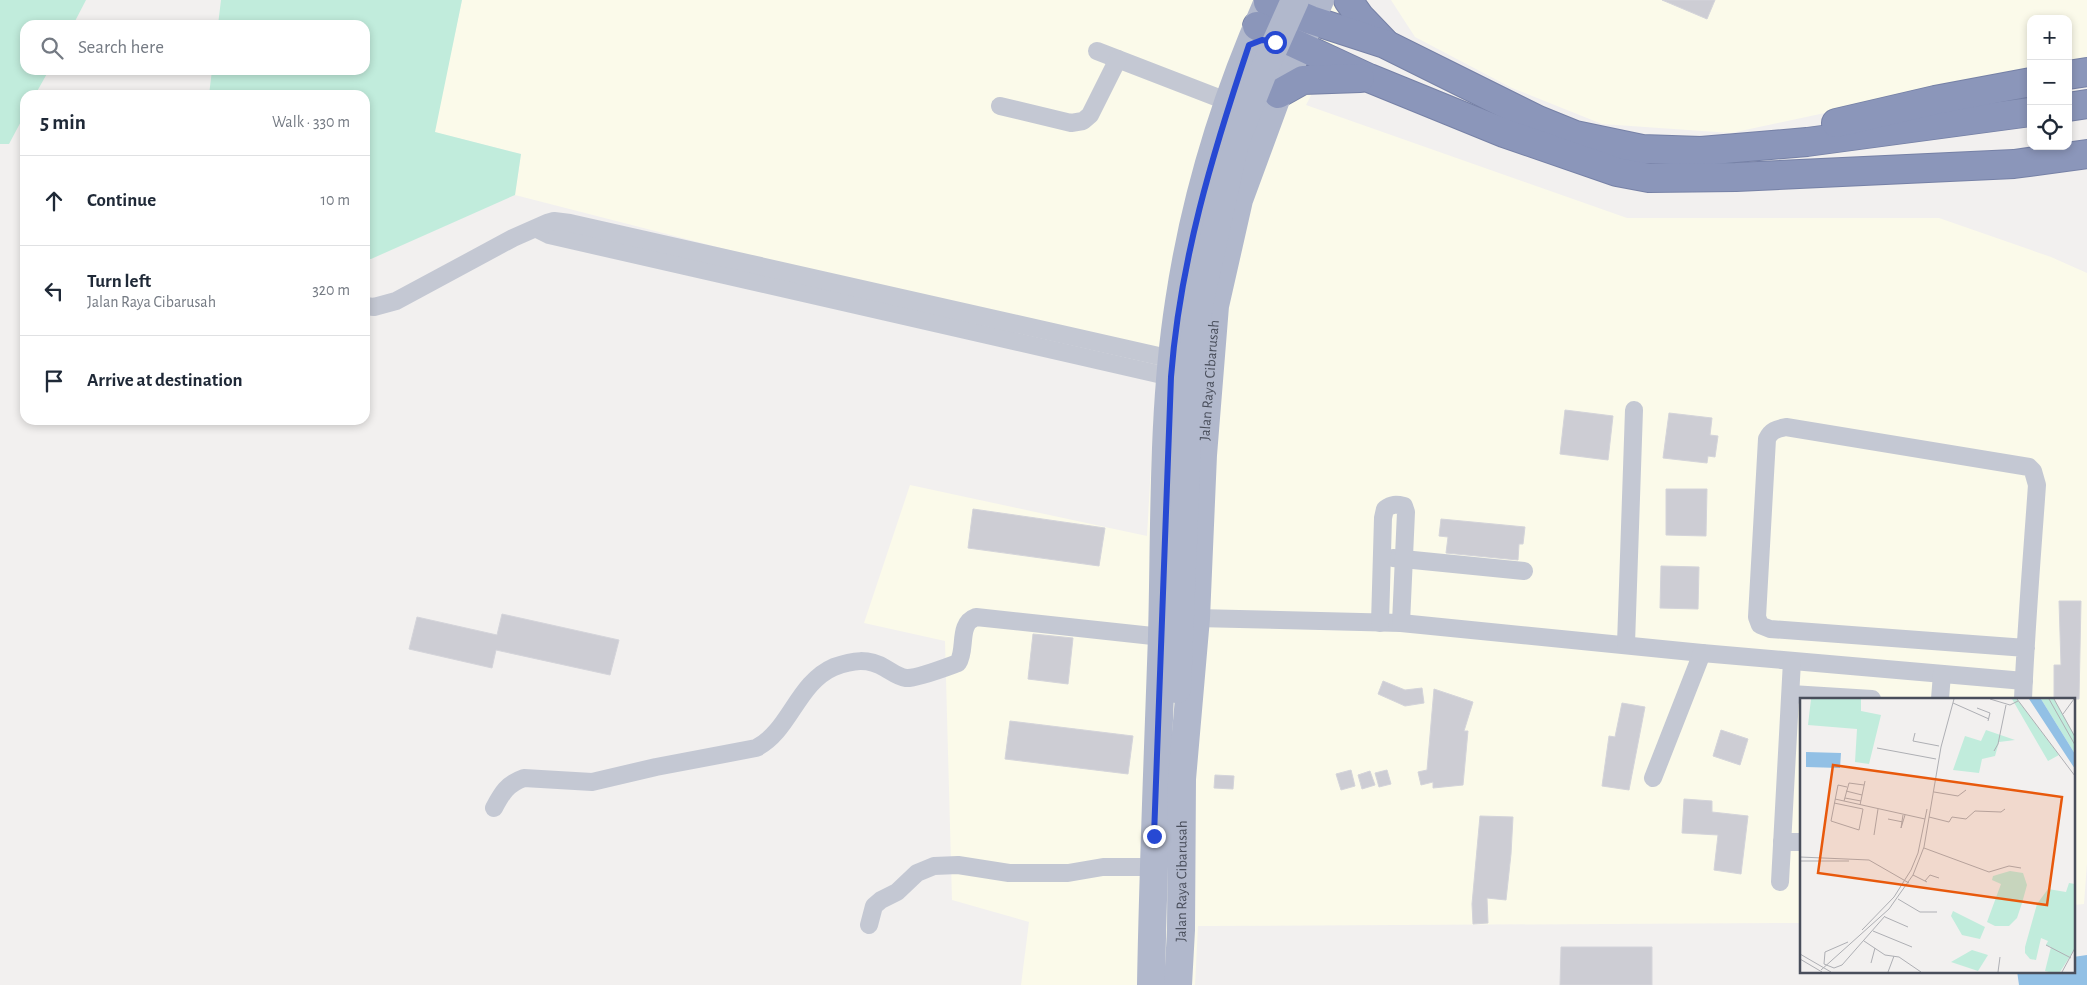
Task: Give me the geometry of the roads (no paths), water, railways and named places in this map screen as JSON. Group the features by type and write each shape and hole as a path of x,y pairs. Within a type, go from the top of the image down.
{"highway":[{"path":"1348,0 1360,17 1386,44"},
{"path":"2027,113 1773,145 1700,151 1642,150 1575,135 1538,120 1308,7 1265,15 1296,53 1369,78 1570,158 1617,172 1649,178 1744,177 2014,164 2087,154"},
{"path":"2072,74 2087,72"},
{"path":"1278,94 1303,80 1369,78"},
{"path":"1773,145 1850,119 2027,83"},
{"path":"2072,106 2087,104"}],"main road":[{"name":"Jalan Raya Cibarusah","path":"1178,985 1181,930 1182,778 1196,618 1203,455 1215,306 1239,200 1278,94 1296,53 1308,7"},
{"name":"Jalan Raya Cibarusah","path":"1154,836 1165,814 1189,393 1199,305 1235,144 1263,72 1308,7"},
{"name":"Jalan Raya Cibarusah","path":"1151,985 1154,836 1172,368 1179,301 1198,206 1230,102 1265,15"},
{"name":"Jalan Raya Cibarusah","path":"1182,778 1173,689 1177,397 1185,326 1203,233 1219,166 1245,92 1265,15"}],"street":[{"path":"1097,51 1230,102"},
{"path":"1000,106 1071,123 1083,121 1090,115 1118,59"},
{"path":"370,307 396,301 513,238 537,228 550,235 1172,368"},
{"path":"1626,644 1634,410"},
{"path":"2023,698 2037,485 2034,470 2029,467 1786,427 1769,434 1767,439 1757,617 1760,625 1770,629 2026,648"},
{"path":"1380,623 1383,518 1385,509 1392,504 1399,504 1404,506 1406,512 1401,624"},
{"path":"1382,557 1524,571"},
{"path":"494,808 504,789 513,782 524,778 592,782 656,767 756,748 768,742 811,682 832,668 850,661 865,660 878,664 898,676 910,678 958,663 966,625 976,617 1162,637"},
{"path":"1196,618 1401,624 2024,681"},
{"path":"1653,778 1702,653"},
{"path":"1780,882 1782,842 1794,754 1791,694 1792,661"},
{"path":"1940,698 1942,674"},
{"path":"1791,694 1856,698"},
{"path":"1782,842 1800,842"},
{"path":"869,925 874,906 896,892 918,873 934,866 958,866 1009,873 1068,873 1103,867 1153,867"}],"water":[{"path":"2087,955 2087,985 2019,985 2017,972 2074,972 2074,957"}]}
